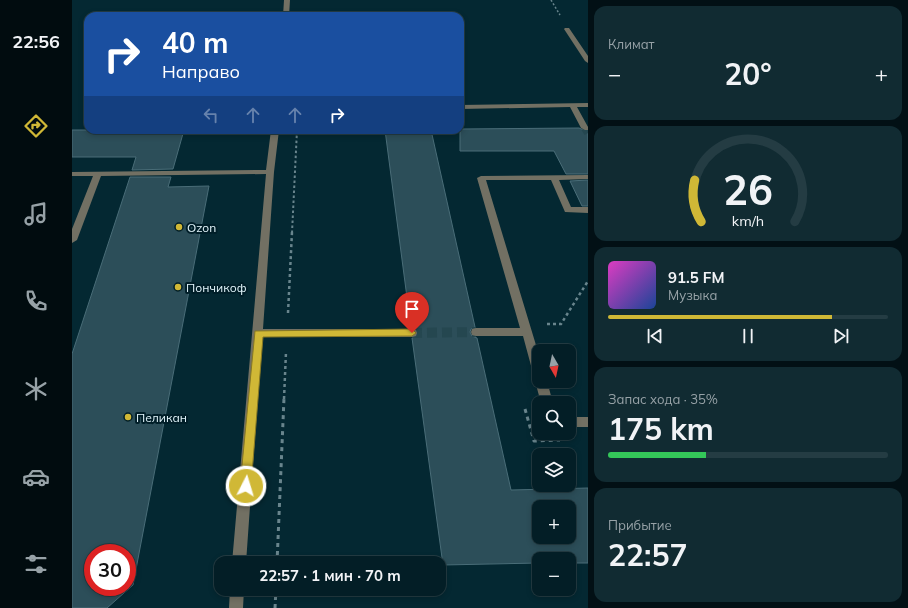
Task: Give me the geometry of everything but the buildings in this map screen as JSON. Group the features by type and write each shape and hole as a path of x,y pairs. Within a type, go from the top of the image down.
{"street":[{"path":"286,12 287,0"},
{"path":"567,29 588,60"},
{"path":"573,106 585,128"},
{"path":"464,107 588,106"},
{"path":"240,556 270,172 275,134"},
{"path":"72,174 270,172"},
{"path":"72,240 98,174"},
{"path":"554,177 568,210 588,210"},
{"path":"532,347 481,178 588,177"},
{"path":"476,332 528,332"},
{"path":"258,333 412,333"},
{"path":"576,422 588,422"},
{"path":"236,608 237,596"}],"path":[{"path":"275,608 276,596"}],"tunnel":[{"path":"585,128 588,133"},
{"path":"412,333 476,332"}],"place":[{"name":"Ozon","path":"179,227"},
{"name":"Пончикоф","path":"178,287"},
{"name":"Пеликан","path":"128,417"}],"route":[{"path":"246,486 258,333 412,333"}]}
